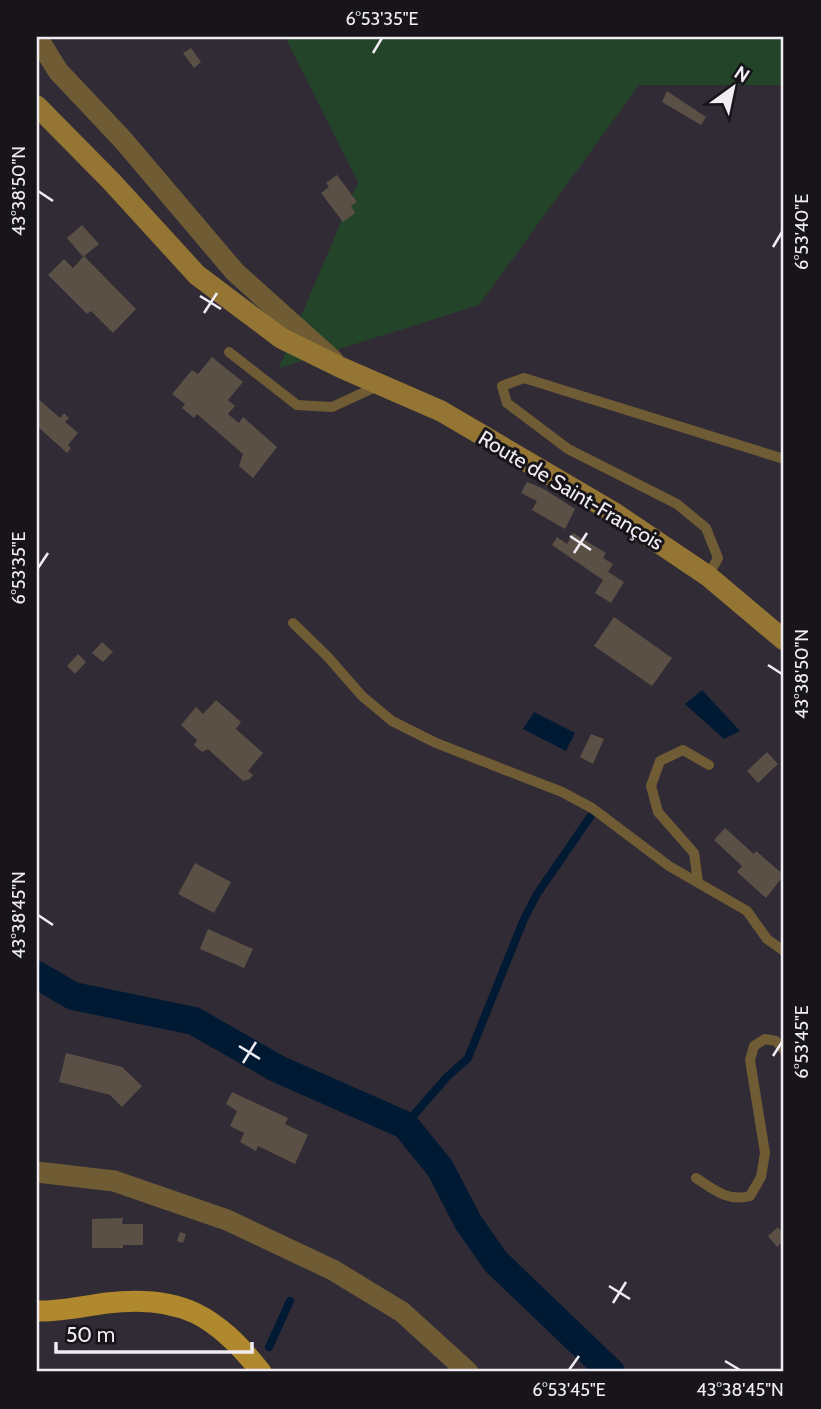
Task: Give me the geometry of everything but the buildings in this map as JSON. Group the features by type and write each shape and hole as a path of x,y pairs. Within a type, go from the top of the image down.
{"main road":[{"name":"Route de Saint-François","path":"37,106 111,181 197,275 281,338 441,411 613,512 708,576 784,640"},
{"path":"37,1311 117,1302 163,1303 193,1311 217,1325 238,1343 261,1372"}],"street":[{"path":"37,37 58,71 123,141 235,272 342,368"},
{"path":"37,1172 114,1181 239,1226 333,1270 402,1312 468,1372"}],"lane":[{"path":"229,352 297,405 332,407 380,384"},
{"path":"708,576 718,558 706,528 677,504 568,449 507,403 502,386 524,378 784,459"},
{"path":"293,623 362,696 392,721 436,743 562,792 592,808 669,866 747,911 767,939 784,951"},
{"path":"698,883 694,853 658,812 651,786 660,761 683,750 709,765"},
{"path":"696,1178 719,1194 737,1199 750,1196 761,1177 765,1153 750,1060 754,1046 765,1039 776,1041 784,1050"}],"green space":[{"path":"285,37 784,37 784,85 639,85 479,305 279,368 358,182"}],"water":[{"path":"702,690 740,731 724,739 685,704"},
{"path":"534,712 575,733 566,751 523,729"}],"waterway":[{"path":"405,1125 446,1078 468,1058 524,919 537,894 590,817"},
{"path":"37,975 73,996 194,1021 278,1069 405,1125 440,1168 468,1222 496,1262 611,1372"},
{"path":"269,1347 290,1301"}]}
